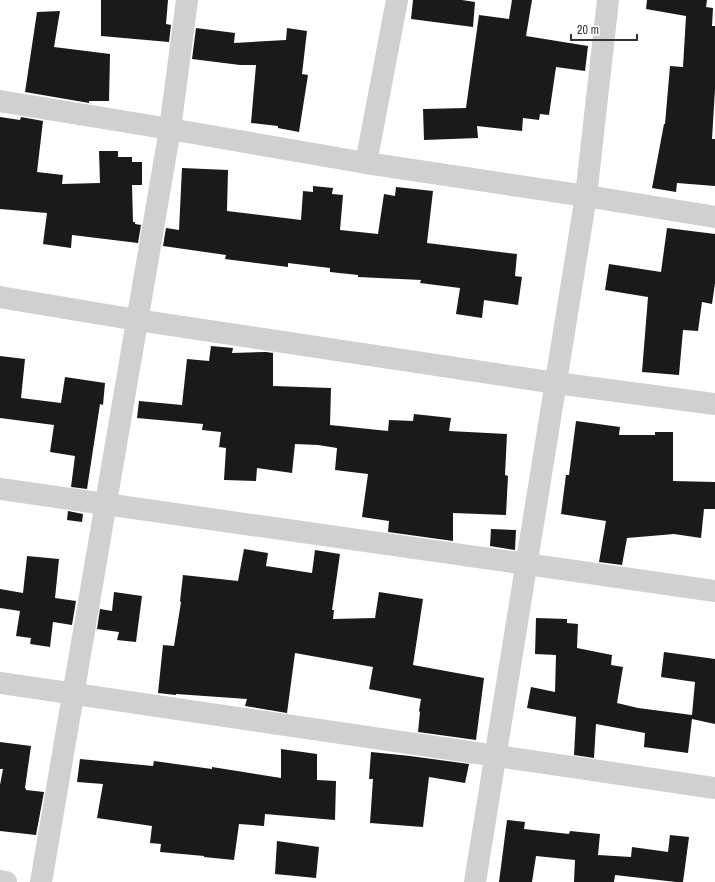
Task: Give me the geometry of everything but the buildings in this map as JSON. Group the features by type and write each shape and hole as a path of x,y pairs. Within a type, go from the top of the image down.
{"street":[{"path":"41,882 170,129 187,0"},
{"path":"366,163 396,0"},
{"path":"475,882 494,756 586,196 608,0"},
{"path":"0,101 366,163 715,217"},
{"path":"0,297 137,320 556,383 715,404"},
{"path":"0,489 715,591"},
{"path":"0,683 715,788"},
{"path":"0,881 6,882"}]}
